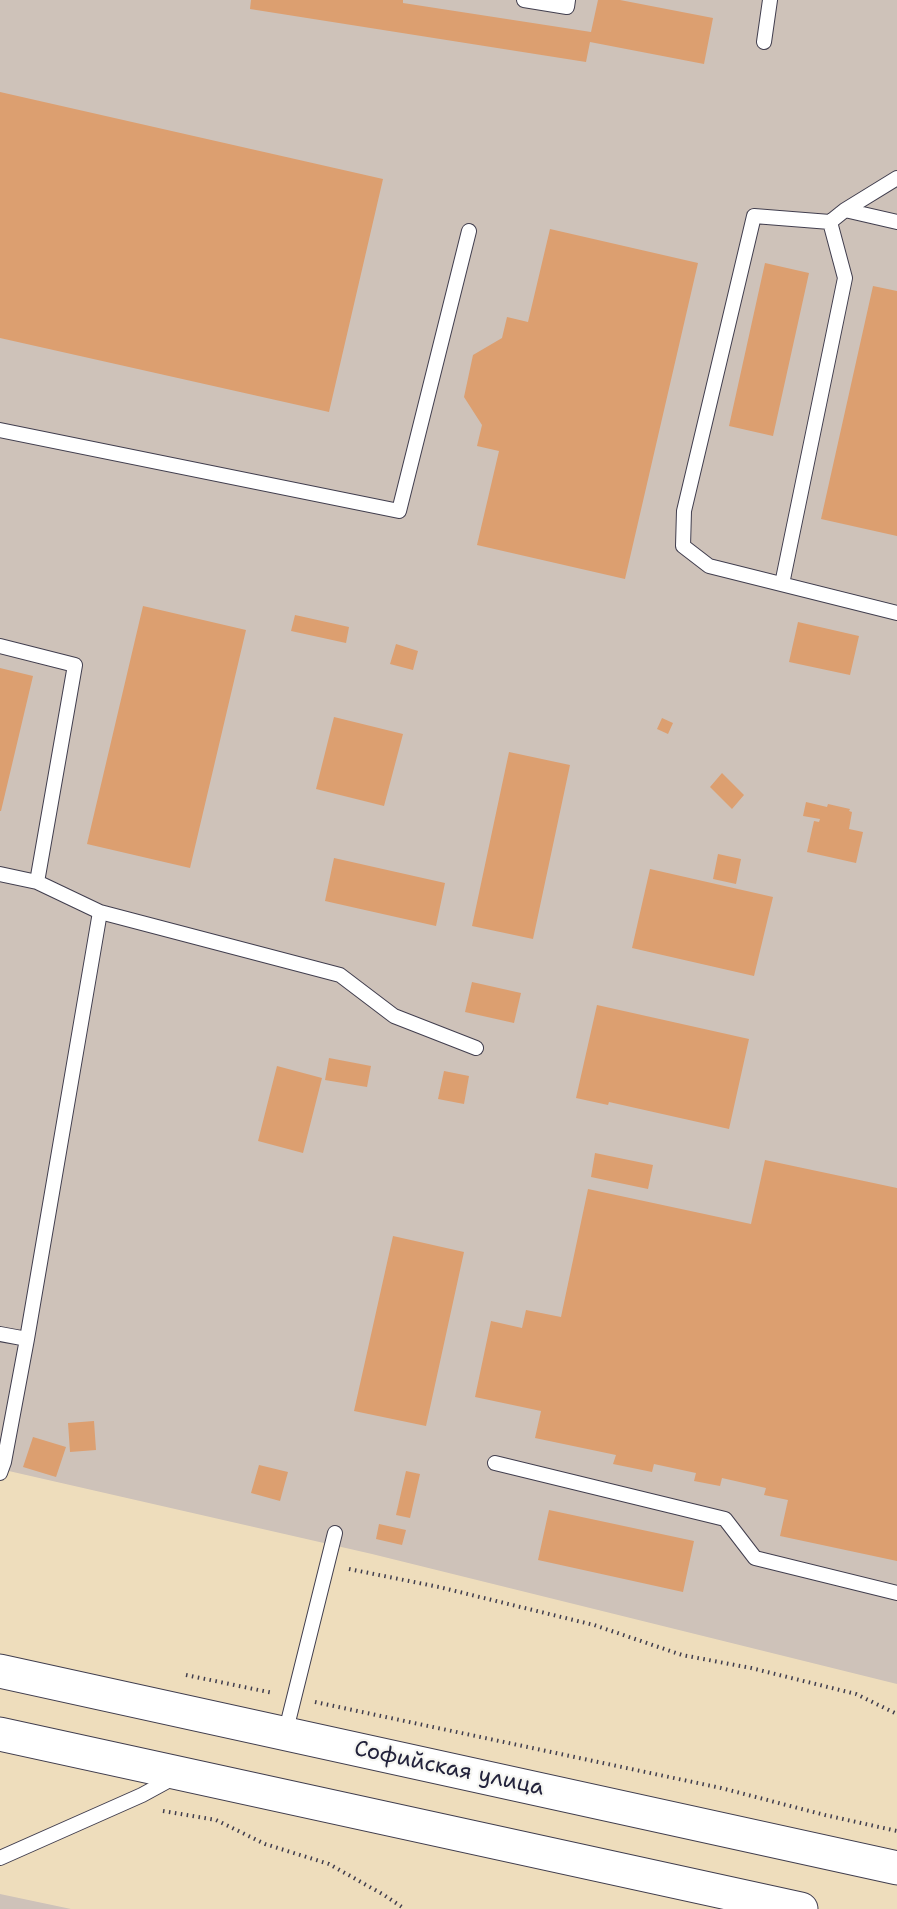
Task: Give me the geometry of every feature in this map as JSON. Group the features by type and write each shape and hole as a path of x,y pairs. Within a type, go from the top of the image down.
{"main road":[{"name":"Софийская улица","path":"0,1671 897,1868"},
{"path":"0,1734 801,1909"}],"lane":[{"path":"524,0 567,7 568,0"},
{"path":"764,42 770,0"},
{"path":"897,178 830,222 753,216 684,511 683,546 709,566 897,613"},
{"path":"845,210 897,222"},
{"path":"782,584 844,278 830,222"},
{"path":"0,429 399,511 469,231"},
{"path":"0,646 75,665 37,882"},
{"path":"0,874 37,882 100,912 340,975 394,1016 476,1048"},
{"path":"0,1473 27,1339 100,912"},
{"path":"0,1334 27,1339"},
{"path":"495,1462 725,1519 755,1558 897,1593"},
{"path":"285,1734 335,1533"},
{"path":"0,1857 119,1805 181,1773"}],"path":[{"path":"327,1565 439,1587 594,1626 682,1655 752,1668 856,1694 897,1714"},
{"path":"178,1673 721,1788 897,1831"},
{"path":"119,1805 216,1820 265,1844 329,1864 405,1909"}],"shaded area":[{"path":"0,0 897,0 897,1684 372,1554 0,1469"},
{"path":"0,1894 71,1909 0,1909"}],"building":[{"path":"251,0 403,0 403,3 591,32 598,0 620,0 713,18 704,64 590,42 586,62 250,9"},
{"path":"0,92 383,179 329,412 0,338"},
{"path":"550,229 698,263 625,579 477,545 499,451 477,446 482,425 464,397 473,355 502,338 507,317 528,322"},
{"path":"765,263 809,273 773,436 729,426"},
{"path":"873,286 897,291 897,536 821,519"},
{"path":"143,606 246,630 190,868 87,844"},
{"path":"295,615 349,627 346,643 291,631"},
{"path":"798,622 859,636 850,675 789,662"},
{"path":"396,644 418,651 413,670 390,664"},
{"path":"0,668 33,676 1,811 0,811"},
{"path":"334,717 403,734 384,806 316,789"},
{"path":"662,718 673,723 668,734 657,729"},
{"path":"509,752 570,765 533,939 472,926"},
{"path":"722,773 744,795 732,809 710,787"},
{"path":"806,802 850,809 849,811 852,812 849,829 863,832 856,863 807,852 814,821 819,822 820,819 803,816"},
{"path":"718,854 741,859 736,884 713,879"},
{"path":"334,858 445,883 436,926 325,901"},
{"path":"650,869 773,897 754,976 632,948"},
{"path":"472,982 521,993 514,1023 465,1012"},
{"path":"597,1005 749,1039 729,1129 609,1102 608,1105 576,1098"},
{"path":"329,1058 371,1066 367,1087 325,1080"},
{"path":"277,1066 322,1078 303,1153 258,1141"},
{"path":"444,1071 469,1076 464,1104 438,1099"},
{"path":"595,1153 653,1165 648,1189 591,1177"},
{"path":"765,1160 897,1188 897,1561 780,1536 788,1500 764,1495 766,1488 722,1478 720,1486 694,1481 696,1473 654,1464 652,1472 613,1464 616,1455 535,1438 541,1411 475,1397 491,1321 522,1328 526,1310 561,1317 588,1189 751,1224"},
{"path":"393,1236 464,1252 426,1426 354,1411"},
{"path":"94,1421 96,1450 70,1452 68,1423"},
{"path":"33,1437 66,1447 56,1477 23,1467"},
{"path":"259,1465 288,1472 280,1501 251,1493"},
{"path":"406,1471 420,1474 410,1518 396,1515"},
{"path":"549,1510 694,1541 683,1592 538,1560"},
{"path":"379,1524 406,1530 402,1545 376,1539"}]}
